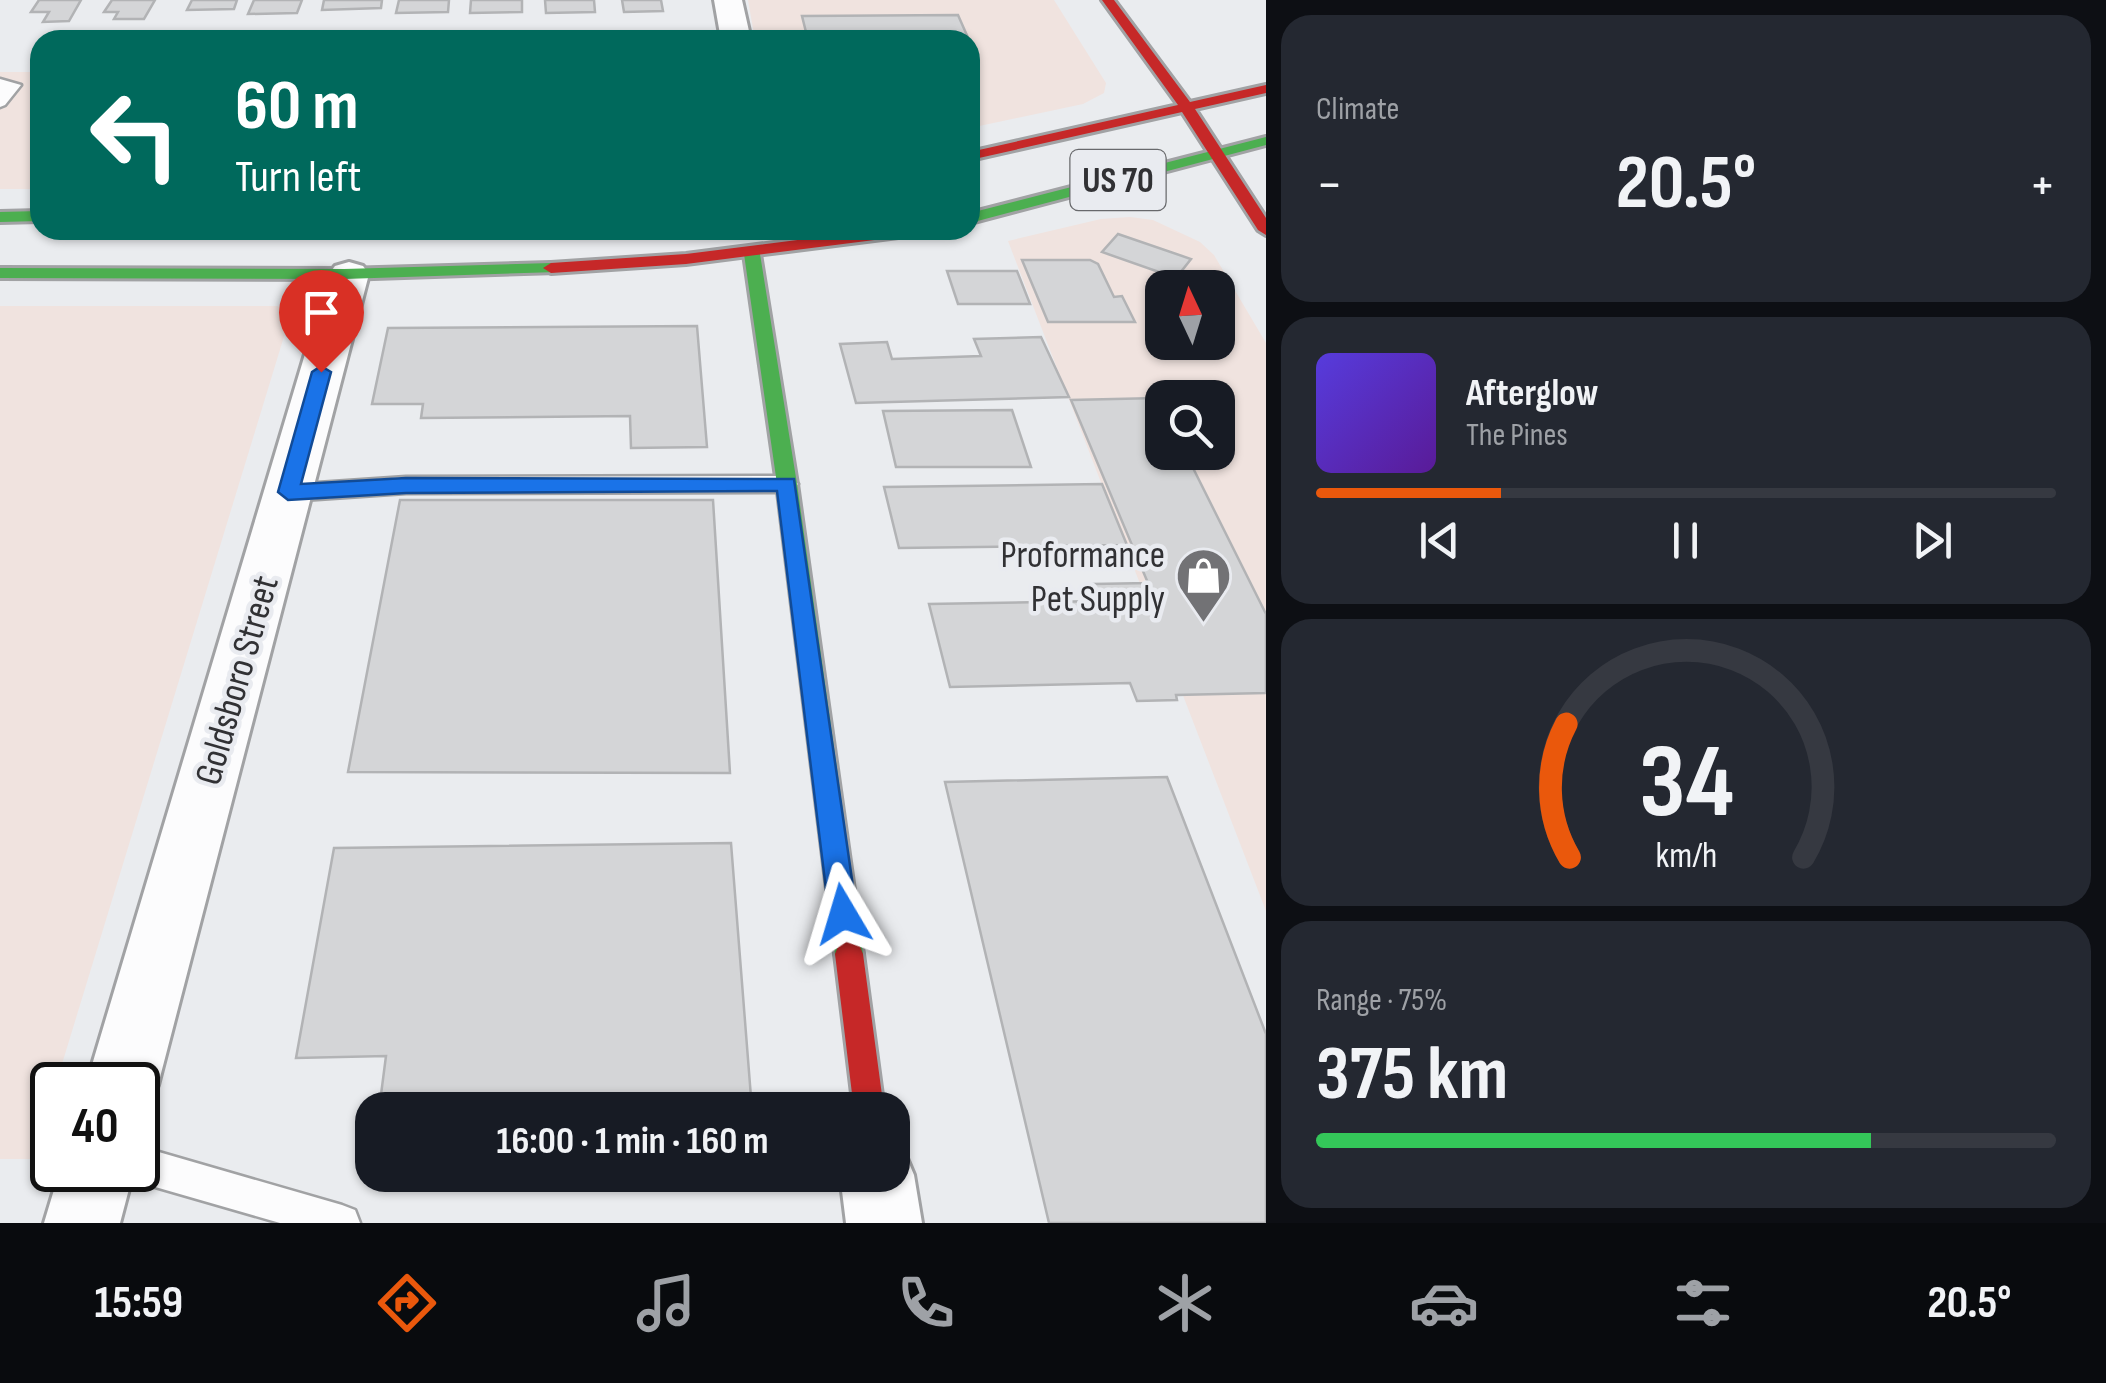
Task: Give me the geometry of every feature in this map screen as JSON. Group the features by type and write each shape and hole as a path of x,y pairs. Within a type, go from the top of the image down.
{"main road":[{"path":"1108,0 1266,230"},
{"name":"US 70","path":"980,154 1266,89"},
{"name":"US 70","path":"980,215 1266,141"},
{"path":"0,217 30,216"},
{"path":"0,273 566,270 752,254 846,240"},
{"path":"752,254 867,1092"}],"street":[{"path":"728,0 734,30"},
{"name":"Goldsboro Street","path":"128,1062 349,274"},
{"path":"82,1223 91,1192"},
{"path":"879,1192 884,1223"}],"lane":[{"path":"0,84 13,85 0,102"},
{"path":"288,492 406,485 786,484"},
{"path":"160,1170 342,1223"}],"shaded area":[{"path":"748,0 1054,0 1106,83 1104,93 1083,104 980,126 980,30 753,30"},
{"path":"0,72 30,72 30,189 0,189"},
{"path":"1101,219 1153,220 1200,242 1223,270 1145,270 1145,360 1235,360 1235,291 1266,343 1266,911 1008,241"},
{"path":"0,306 278,306 289,320 63,1062 30,1062 30,1159 0,1159"}],"building":[{"path":"39,0 81,0 69,21 43,22 49,12 31,12"},
{"path":"112,0 155,0 144,19 114,19 118,12 104,12"},
{"path":"192,0 237,0 234,9 187,10"},
{"path":"254,0 302,0 297,13 248,14"},
{"path":"324,0 382,0 381,8 322,10"},
{"path":"399,0 449,0 448,12 396,13"},
{"path":"471,0 522,0 522,12 470,13"},
{"path":"545,0 594,0 595,12 546,13"},
{"path":"622,0 661,0 663,11 624,12"},
{"path":"958,15 965,30 806,30 802,16"},
{"path":"1118,234 1191,259 1182,270 1153,270 1102,252"},
{"path":"1022,260 1090,260 1098,264 1114,297 1122,296 1135,322 1048,322"},
{"path":"947,271 1017,271 1030,304 958,304"},
{"path":"697,326 707,447 631,448 630,416 421,418 423,404 372,404 388,328"},
{"path":"1041,337 1069,397 856,403 840,344 887,342 892,359 981,356 974,339"},
{"path":"1145,398 1145,470 1194,470 1266,614 1266,693 1176,695 1177,700 1137,701 1130,683 950,687 929,604 1100,601 1094,584 1148,583 1071,400"},
{"path":"1012,410 1031,467 896,467 883,411"},
{"path":"1102,484 1127,545 899,548 884,487"},
{"path":"400,500 713,500 730,773 348,772"},
{"path":"1167,777 1266,1034 1266,1223 1049,1223 945,782"},
{"path":"731,843 751,1092 381,1092 386,1056 296,1058 334,848"}],"traffic: fast":[{"path":"980,215 1266,141"},
{"path":"0,217 30,216"},
{"path":"752,254 787,484 849,954"},
{"path":"0,273 344,274 551,268"}],"traffic: jam":[{"path":"1108,0 1170,82 1266,230"},
{"path":"980,154 1266,89"},
{"path":"551,268 686,259 835,240"},
{"path":"849,954 867,1092"}],"place":[{"name":"Proformance Pet Supply","path":"1204,625"}],"route":[{"path":"321,372 288,492 406,485 786,484 843,914"}]}
